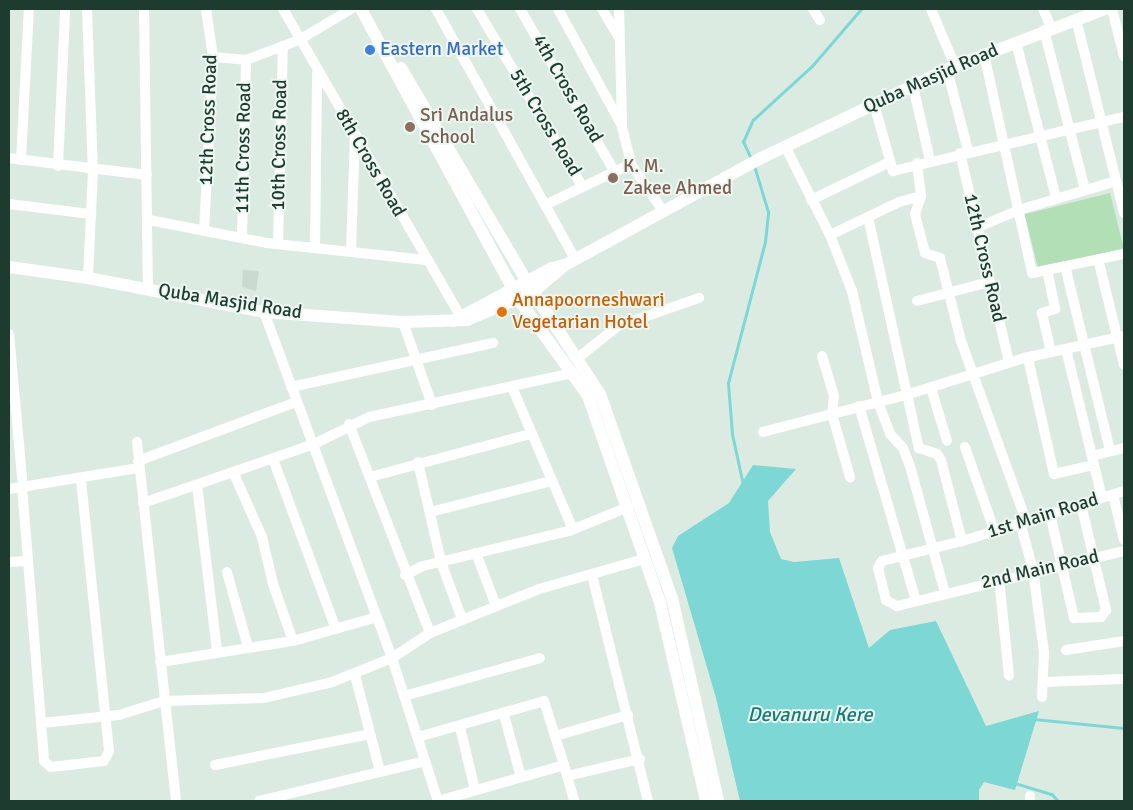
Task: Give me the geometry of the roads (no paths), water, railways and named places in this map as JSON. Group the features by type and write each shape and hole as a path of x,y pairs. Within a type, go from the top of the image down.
{"street":[{"path":"22,160 29,9"},
{"path":"58,166 66,9"},
{"path":"88,9 94,171 88,278"},
{"path":"144,9 149,220 148,289"},
{"name":"12th Cross Road","path":"204,231 213,57 206,9"},
{"name":"8th Cross Road","path":"283,9 317,72 355,134 426,260 456,318"},
{"path":"213,57 246,60 299,40 351,9"},
{"path":"361,9 516,294 573,372 588,396 628,507 662,612 706,801"},
{"path":"436,9 545,205 570,262"},
{"name":"5th Cross Road","path":"477,9 582,186"},
{"name":"4th Cross Road","path":"520,9 613,169"},
{"path":"558,9 622,127"},
{"path":"602,9 618,37"},
{"path":"619,9 618,37 622,127 630,164 663,211"},
{"path":"813,9 820,20"},
{"name":"12th Cross Road","path":"931,9 951,67 976,228 1009,362"},
{"path":"1043,9 1085,190"},
{"name":"Quba Masjid Road","path":"9,267 88,278 264,312 402,322 456,318 467,320 530,287 570,262 760,158 951,67 1047,29 1105,9"},
{"path":"1112,9 1124,56"},
{"path":"1076,19 1124,213"},
{"path":"369,24 384,40 530,287 579,357 600,394 623,453 672,598 697,697 718,801"},
{"path":"1016,42 1056,198"},
{"name":"10th Cross Road","path":"278,244 283,46"},
{"path":"984,54 1032,273 1124,254"},
{"name":"11th Cross Road","path":"242,237 246,60"},
{"path":"314,247 317,72"},
{"path":"913,86 930,160"},
{"path":"874,104 894,171 917,163 1124,117"},
{"path":"351,250 355,134"},
{"path":"785,146 830,235 852,290 878,402 890,434 903,448 910,466 933,548 950,592"},
{"path":"9,158 94,171 147,176"},
{"path":"811,200 890,162"},
{"path":"917,163 921,196 915,214 925,253 940,258 961,341 975,372 1023,521 1033,570 1044,652 1042,697"},
{"path":"545,205 613,169 630,164"},
{"path":"976,228 1019,210 1116,181"},
{"path":"830,235 868,217 921,196"},
{"path":"9,204 91,214"},
{"path":"868,217 919,448 937,454 941,460 962,541"},
{"path":"149,220 278,244 351,250 426,260"},
{"path":"1098,259 1121,337 1124,365"},
{"path":"1065,266 1110,451"},
{"path":"1047,270 1056,309 1042,313 1051,352"},
{"path":"916,301 989,282"},
{"path":"579,357 618,326 699,298"},
{"path":"264,312 392,658 438,801 564,765"},
{"path":"402,322 417,359 432,405"},
{"path":"9,334 12,414 22,482 44,760 51,767 107,760 108,717 81,479"},
{"path":"763,432 931,388 1009,362 1121,337"},
{"path":"291,387 494,343"},
{"path":"1066,349 1102,498"},
{"path":"822,356 834,396 832,414 850,477"},
{"path":"1028,358 1054,474 1093,460 1110,451 1124,448"},
{"path":"143,503 234,474 314,444 349,424 369,417 432,405 573,372"},
{"path":"512,387 530,434 573,529"},
{"path":"931,388 947,441"},
{"path":"9,489 22,482 81,479 138,465 296,402"},
{"path":"859,406 901,556 916,601"},
{"path":"349,424 405,575 430,633"},
{"path":"370,477 418,462 530,434"},
{"path":"137,442 176,801"},
{"path":"965,447 994,530"},
{"path":"273,459 336,630"},
{"path":"418,462 441,562 462,619"},
{"path":"234,474 262,537 273,584 293,641"},
{"path":"430,512 552,481"},
{"path":"197,485 217,651"},
{"name":"1st Main Road","path":"901,556 962,541 1124,492"},
{"path":"1113,495 1124,540"},
{"path":"1050,514 1064,564 1075,619 1101,617 1106,610 1096,557 1081,504"},
{"path":"405,575 441,562 573,529 628,507"},
{"name":"2nd Main Road","path":"901,556 879,562 886,600 897,606 1033,570 1124,551"},
{"path":"476,554 496,606"},
{"path":"42,723 108,717 164,701 264,698 355,675 392,658 430,633 539,588 592,575 644,559"},
{"path":"9,562 28,560"},
{"path":"227,572 248,647"},
{"path":"592,575 640,759 648,801"},
{"path":"999,579 1009,675"},
{"path":"160,662 217,651 293,641 376,617"},
{"path":"1066,650 1124,641"},
{"path":"404,696 540,658"},
{"path":"355,675 380,772"},
{"path":"1043,682 1124,679"},
{"path":"418,737 504,715 544,701 574,801"},
{"path":"504,715 521,777"},
{"path":"555,736 628,715"},
{"path":"460,727 475,790"},
{"path":"215,765 370,734"},
{"path":"567,776 640,759"},
{"path":"258,801 279,799 426,761"}],"water":[{"name":"Devanuru Kere","path":"753,465 796,469 768,501 770,532 781,559 794,562 839,558 869,648 890,630 936,621 986,726 1039,711 1015,790 984,782 979,790 979,801 740,801 716,698 672,548 678,536 729,503"}],"waterway":[{"path":"751,159 743,142 753,120 812,66 861,9"},
{"path":"743,485 732,434 728,383 765,242 768,212 754,166"},
{"path":"1034,719 1124,728"},
{"path":"1015,783 1052,794 1058,801"}],"place":[{"name":"Eastern Market","path":"370,50"},
{"name":"Sri Andalus School","path":"410,127"},
{"name":"K. M. Zakee Ahmed","path":"613,178"},
{"name":"Annapoorneshwari Vegetarian Hotel","path":"502,312"}]}
